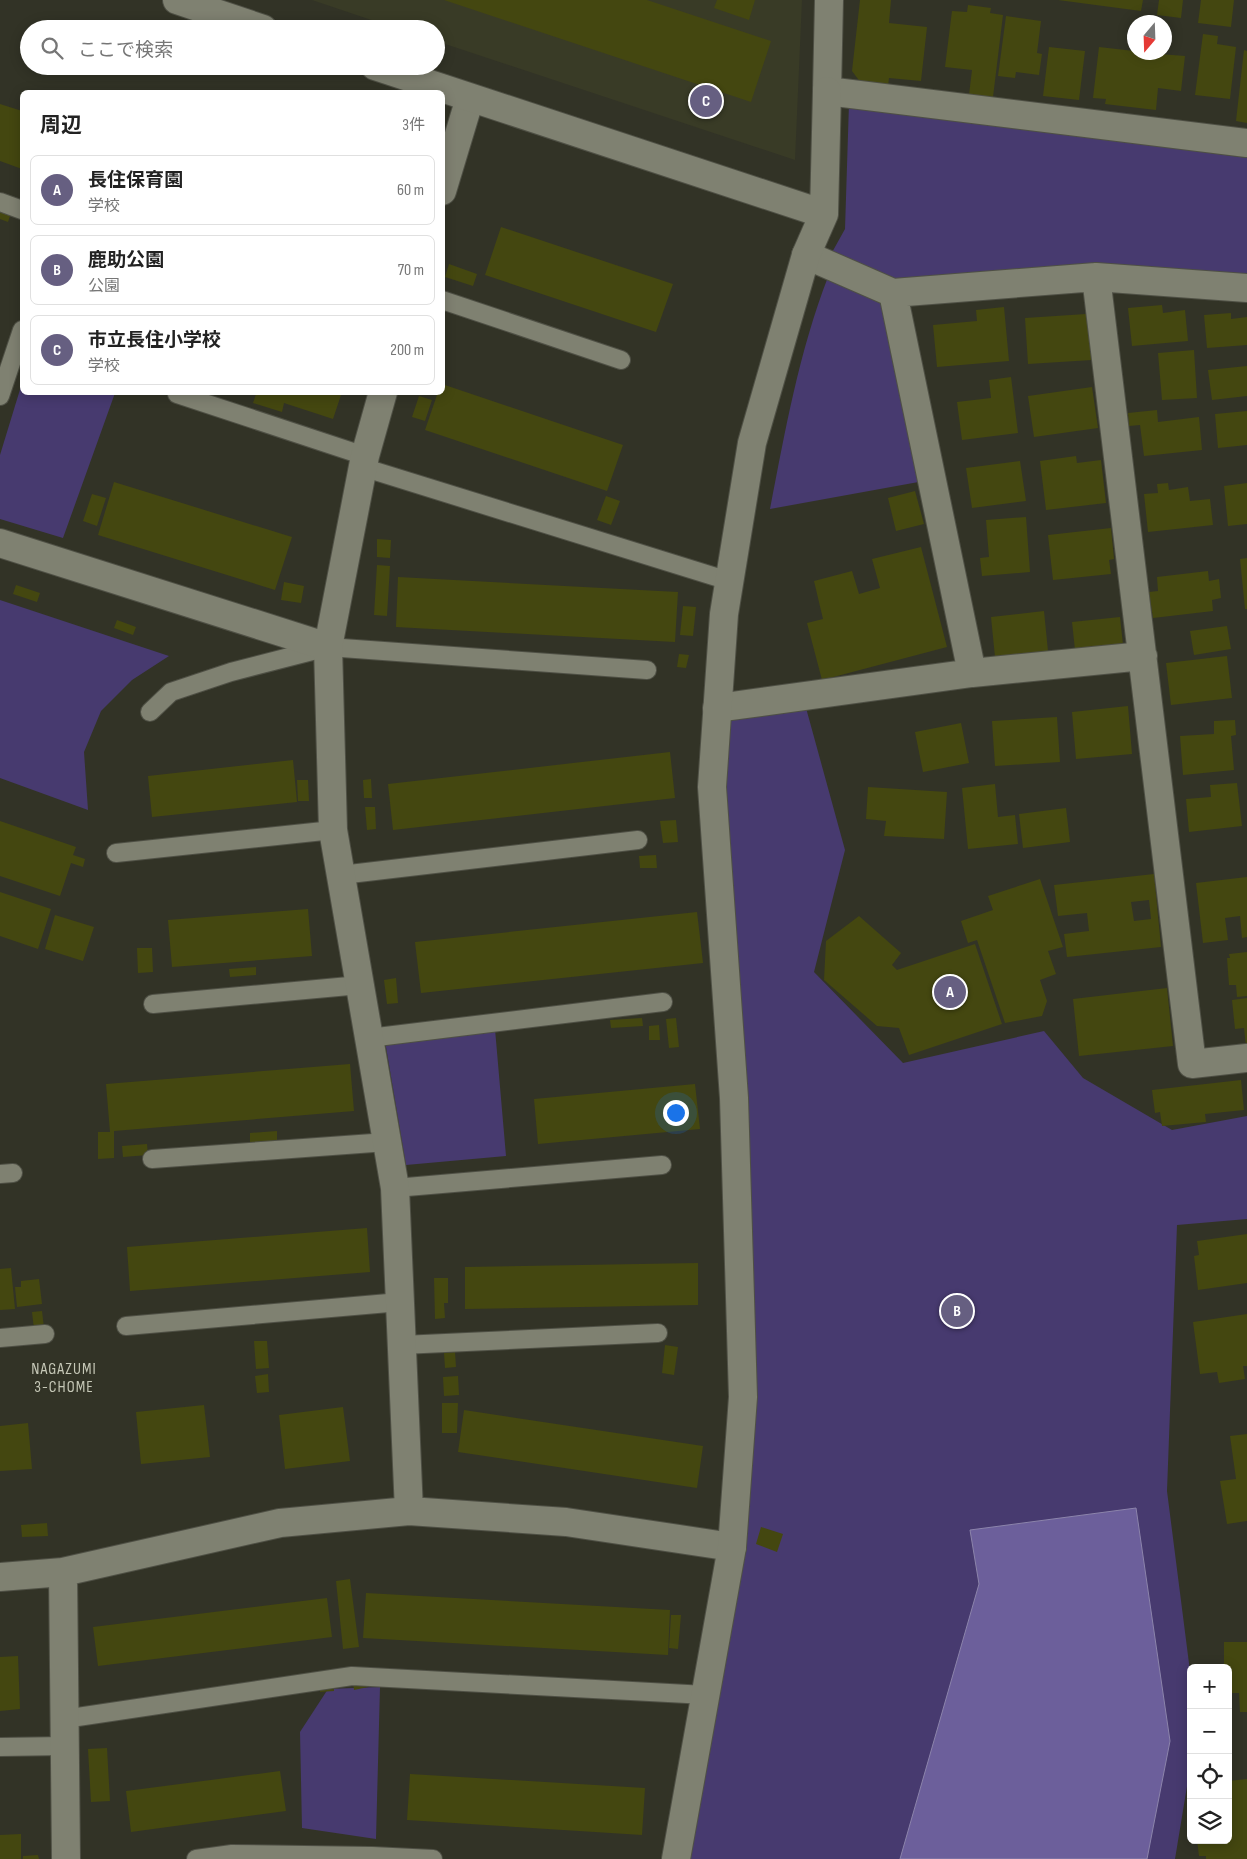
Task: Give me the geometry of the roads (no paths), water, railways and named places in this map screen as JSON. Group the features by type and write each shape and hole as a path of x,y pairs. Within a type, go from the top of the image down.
{"street":[{"path":"177,0 236,20"},
{"path":"676,1859 732,1547 743,1397 734,1098 712,786 724,614 752,443 806,255 824,214 829,0"},
{"path":"402,75 824,214"},
{"path":"826,91 1247,142"},
{"path":"445,181 470,98"},
{"path":"806,255 893,294 1096,277 1247,288"},
{"path":"1096,277 1192,1064 1247,1058"},
{"path":"893,294 972,673"},
{"path":"382,395 363,462 328,647 333,830 395,1188 409,1511"},
{"path":"0,544 328,647"},
{"path":"717,708 972,673 1143,656"},
{"path":"0,1577 63,1572 280,1523 409,1511 566,1522 732,1547"},
{"path":"63,1572 66,1859"}],"lane":[{"path":"0,202 20,209"},
{"path":"445,301 621,360"},
{"path":"0,396 20,336"},
{"path":"180,395 363,462 729,581"},
{"path":"150,712 171,692 231,672 328,647 647,670"},
{"path":"116,853 333,830"},
{"path":"341,874 638,840"},
{"path":"153,1004 360,984"},
{"path":"369,1038 663,1002"},
{"path":"152,1159 387,1142"},
{"path":"395,1188 662,1165"},
{"path":"126,1326 400,1302"},
{"path":"402,1345 658,1333"},
{"path":"0,1338 45,1334"},
{"path":"0,1747 65,1732 352,1676 706,1695"},
{"path":"196,1859 232,1854 433,1859"}],"place":[{"name":"市立長住小学校","path":"706,101"},
{"name":"長住保育園","path":"950,992"},
{"name":"鹿助公園","path":"957,1311"}],"district":[{"name":"NAGAZUMI 3-CHOME","path":"64,1377"}]}
